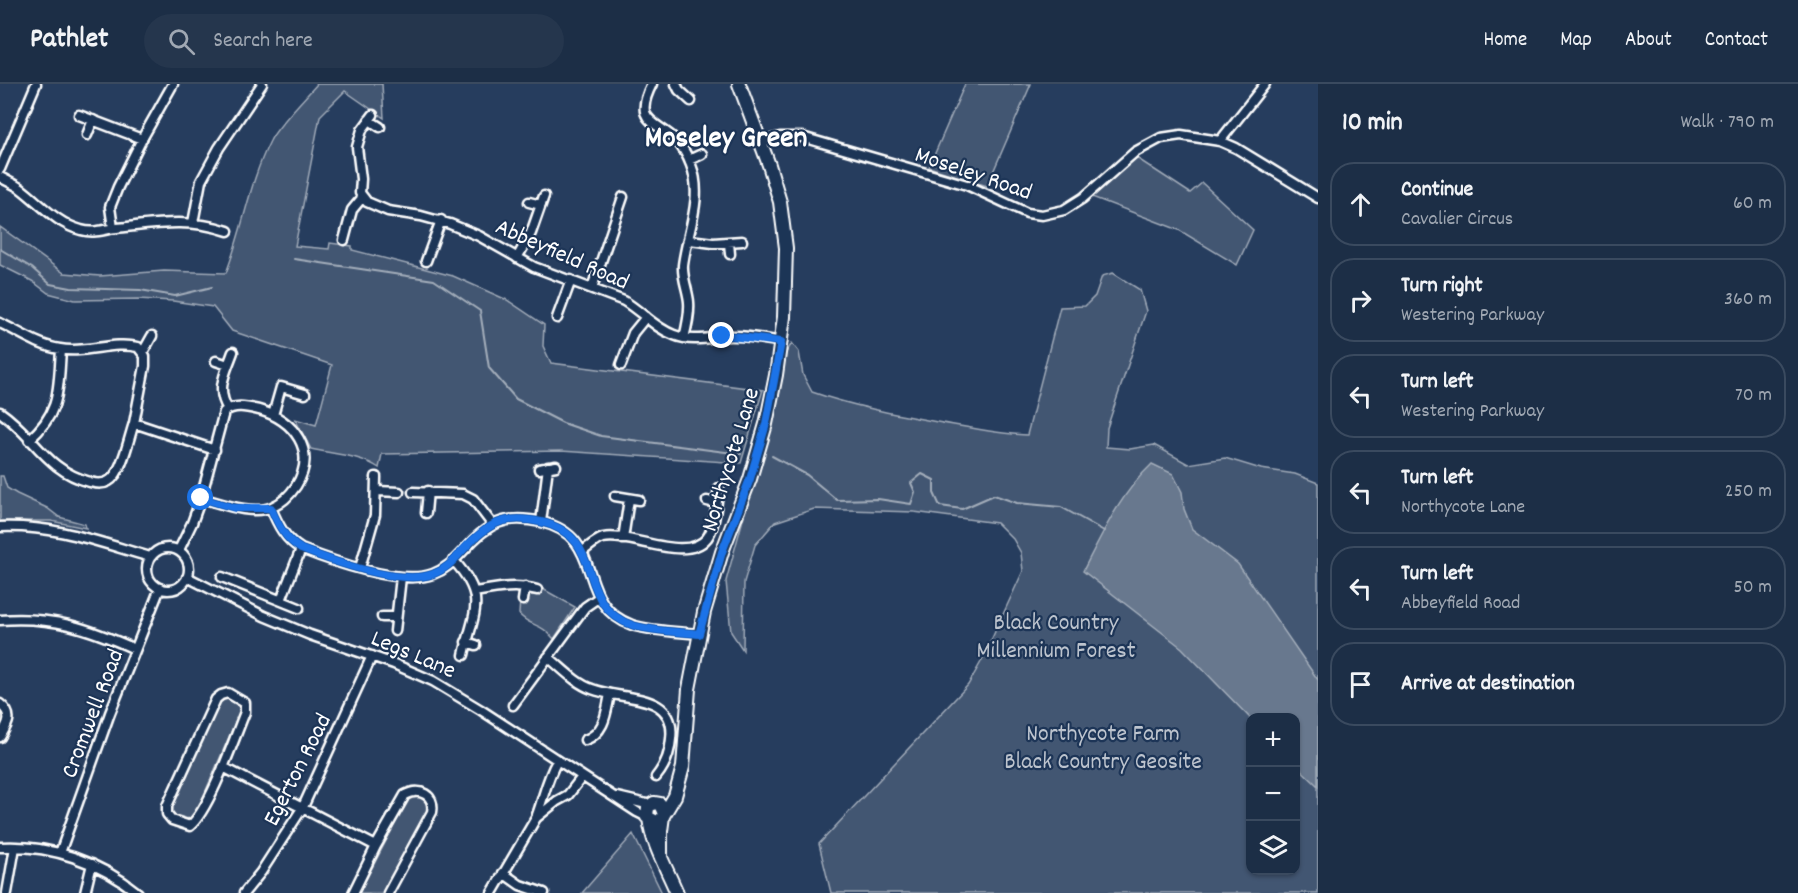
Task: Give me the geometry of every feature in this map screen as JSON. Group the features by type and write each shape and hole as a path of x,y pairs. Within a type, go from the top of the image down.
{"street":[{"path":"0,170 36,84"},
{"path":"113,228 110,207 142,139 173,84"},
{"path":"193,223 201,181 219,148 262,84"},
{"path":"652,84 645,105 646,117 678,142 689,160 694,177 695,199 690,240 684,265 689,300 688,322 684,338"},
{"path":"676,84 691,101"},
{"name":"Northycote Lane","path":"664,815 675,796 685,755 689,689 699,634 716,569 750,479 766,424 781,342 786,270 784,225 774,180 739,84"},
{"path":"1220,141 1265,84"},
{"path":"79,115 142,139"},
{"path":"344,240 352,210 362,198 357,147 362,130 371,118 380,127"},
{"path":"87,135 93,120"},
{"name":"Moseley Road","path":"761,142 780,137 802,137 967,185 1027,213 1042,215 1064,210 1083,198 1135,152 1161,138 1181,135 1220,141 1236,148 1318,198"},
{"path":"689,160 702,154"},
{"path":"0,177 18,187 64,223 82,231 100,233 113,228 166,222 207,224 228,231"},
{"path":"517,258 531,233 544,196"},
{"path":"592,288 623,197"},
{"name":"Abbeyfield Road","path":"362,198 388,211 441,220 478,236 517,258 624,301 664,331 684,338 705,339 732,336 781,342"},
{"path":"529,202 541,206"},
{"path":"426,261 441,220"},
{"path":"690,240 742,242"},
{"path":"729,243 730,254"},
{"path":"429,250 439,253"},
{"path":"557,318 571,280"},
{"path":"621,365 633,333 646,317"},
{"path":"0,323 61,350 126,344 138,347 143,352 145,366 134,423 118,471 111,480 105,483 88,482 56,466 0,412"},
{"path":"143,352 152,336"},
{"path":"627,346 637,351"},
{"path":"29,440 44,426 52,414 58,390 61,350"},
{"path":"230,408 222,400 221,387 233,352"},
{"path":"216,361 228,364"},
{"path":"273,415 281,387 304,394"},
{"path":"179,550 201,498 224,412 230,408 251,408 273,415 295,433 303,446 305,455 302,474 291,494 271,508 235,508 201,498"},
{"path":"134,423 215,450"},
{"path":"542,522 547,467"},
{"path":"360,568 375,515 376,477"},
{"path":"583,550 601,538 623,539 668,547 691,547 701,543 711,531 712,502 719,488"},
{"path":"377,491 399,492"},
{"path":"426,513 428,491"},
{"path":"413,492 463,494 473,499 492,524"},
{"path":"615,496 639,500"},
{"path":"623,539 629,499"},
{"path":"271,508 291,543 301,549 360,568 402,577 433,574 455,562 481,531 492,524 508,519 542,522 565,532 583,550 598,598 612,614 632,625 699,634"},
{"path":"0,527 43,528 60,531 150,557"},
{"path":"163,548 179,550 189,565 187,577 176,588 160,588 149,578 150,557 163,548"},
{"path":"281,600 301,549"},
{"path":"455,562 470,581 475,592 475,612 464,655"},
{"name":"Legs Lane","path":"187,577 264,616 412,671 453,692 637,812 651,811"},
{"path":"222,577 299,608"},
{"path":"394,631 402,577"},
{"path":"475,592 507,586 537,590"},
{"path":"523,600 525,587"},
{"name":"Cromwell Road","path":"60,853 110,713 160,588"},
{"path":"513,705 523,698 548,657 585,607 598,598"},
{"path":"382,617 395,617"},
{"path":"0,620 58,621 104,635 135,649"},
{"path":"466,642 476,645"},
{"name":"Egerton Road","path":"244,893 261,872 303,807 372,656"},
{"path":"548,657 578,682 591,689 655,704 669,717 672,727 670,746 662,770 656,777"},
{"path":"228,693 245,702 245,712 223,766 198,819 190,826 172,820 167,814 167,806 216,699 221,694 228,693"},
{"path":"585,740 598,738 610,694"},
{"path":"0,704 9,713 9,721 0,737"},
{"path":"492,893 536,818 548,776 557,761"},
{"path":"223,766 376,846"},
{"path":"536,818 568,795 582,777"},
{"path":"677,893 650,828 651,811 679,778"},
{"path":"353,893 405,795 413,791 422,792 434,804 432,812 388,893"},
{"path":"651,811 662,807 664,815 661,831 661,858"},
{"path":"0,847 60,853 92,864 115,876 138,893"},
{"path":"7,893 15,847"},
{"path":"86,893 92,864"},
{"path":"502,873 520,885 544,893"}],"green space":[{"path":"317,84 382,84 384,118 345,91 320,116 295,246 329,249 330,243 352,246 352,250 453,276 507,300 544,325 543,346 551,363 763,390 741,463 561,451 382,454 379,468 355,458 311,449 295,419 316,425 332,365 232,331 213,307 138,299 75,300 48,293 32,281 0,265 0,227 64,273 100,276 164,271 226,273 251,190 270,141"},
{"path":"965,84 1031,84 987,186 929,167"},
{"path":"1135,157 1190,193 1202,183 1253,230 1237,265 1179,230 1092,197"},
{"name":"Northycote Farm Black Country Geosite","path":"1113,273 1140,290 1146,311 1107,428 1106,447 1130,449 1154,445 1188,464 1225,458 1261,469 1295,474 1318,483 1318,893 831,893 819,844 968,685 1023,571 1021,553 1013,539 997,523 914,512 814,509 775,522 755,545 744,582 743,650 731,632 726,581 750,494 779,364 792,343 799,352 803,375 812,392 858,406 905,416 993,432 1027,435 1060,307 1085,306 1095,296 1102,276"},
{"path":"0,476 3,476 7,488 47,508 59,517 85,524 86,528 51,521 0,521"},
{"path":"541,588 575,607 554,639 545,630 519,614 520,599 527,600 531,593 540,595"},
{"path":"227,697 240,703 241,709 194,818 180,819 172,813 173,805 220,700"},
{"path":"414,795 429,802 430,808 384,893 359,893 409,797"},
{"path":"633,834 662,893 582,893"}],"shaded area":[{"path":"1152,464 1173,474 1182,492 1184,509 1192,529 1238,564 1318,680 1318,786 1300,769 1300,713 1246,714 1182,648 1083,571 1105,529 1141,475"}],"waterway":[{"path":"0,249 32,268 50,284 71,288 140,290 175,296 212,287"},
{"path":"294,259 434,280 480,311 489,368 516,399 563,423 601,436 741,454"},
{"path":"772,456 807,475 837,500 878,499 911,504 915,492 911,483 922,474 934,480 934,493 940,506 962,509 994,495 1017,503 1061,507 1104,531"}],"district":[{"name":"Moseley Green","path":"726,136"}],"route":[{"path":"201,498 235,508 271,508 291,543 301,549 376,573 402,577 433,574 455,562 481,531 499,521 508,519 542,522 565,532 583,550 598,598 612,614 632,625 699,634 714,577 750,479 766,424 781,342 722,336"}],"park label":[{"name":"Black Country Millennium Forest","path":"1056,635"}]}
